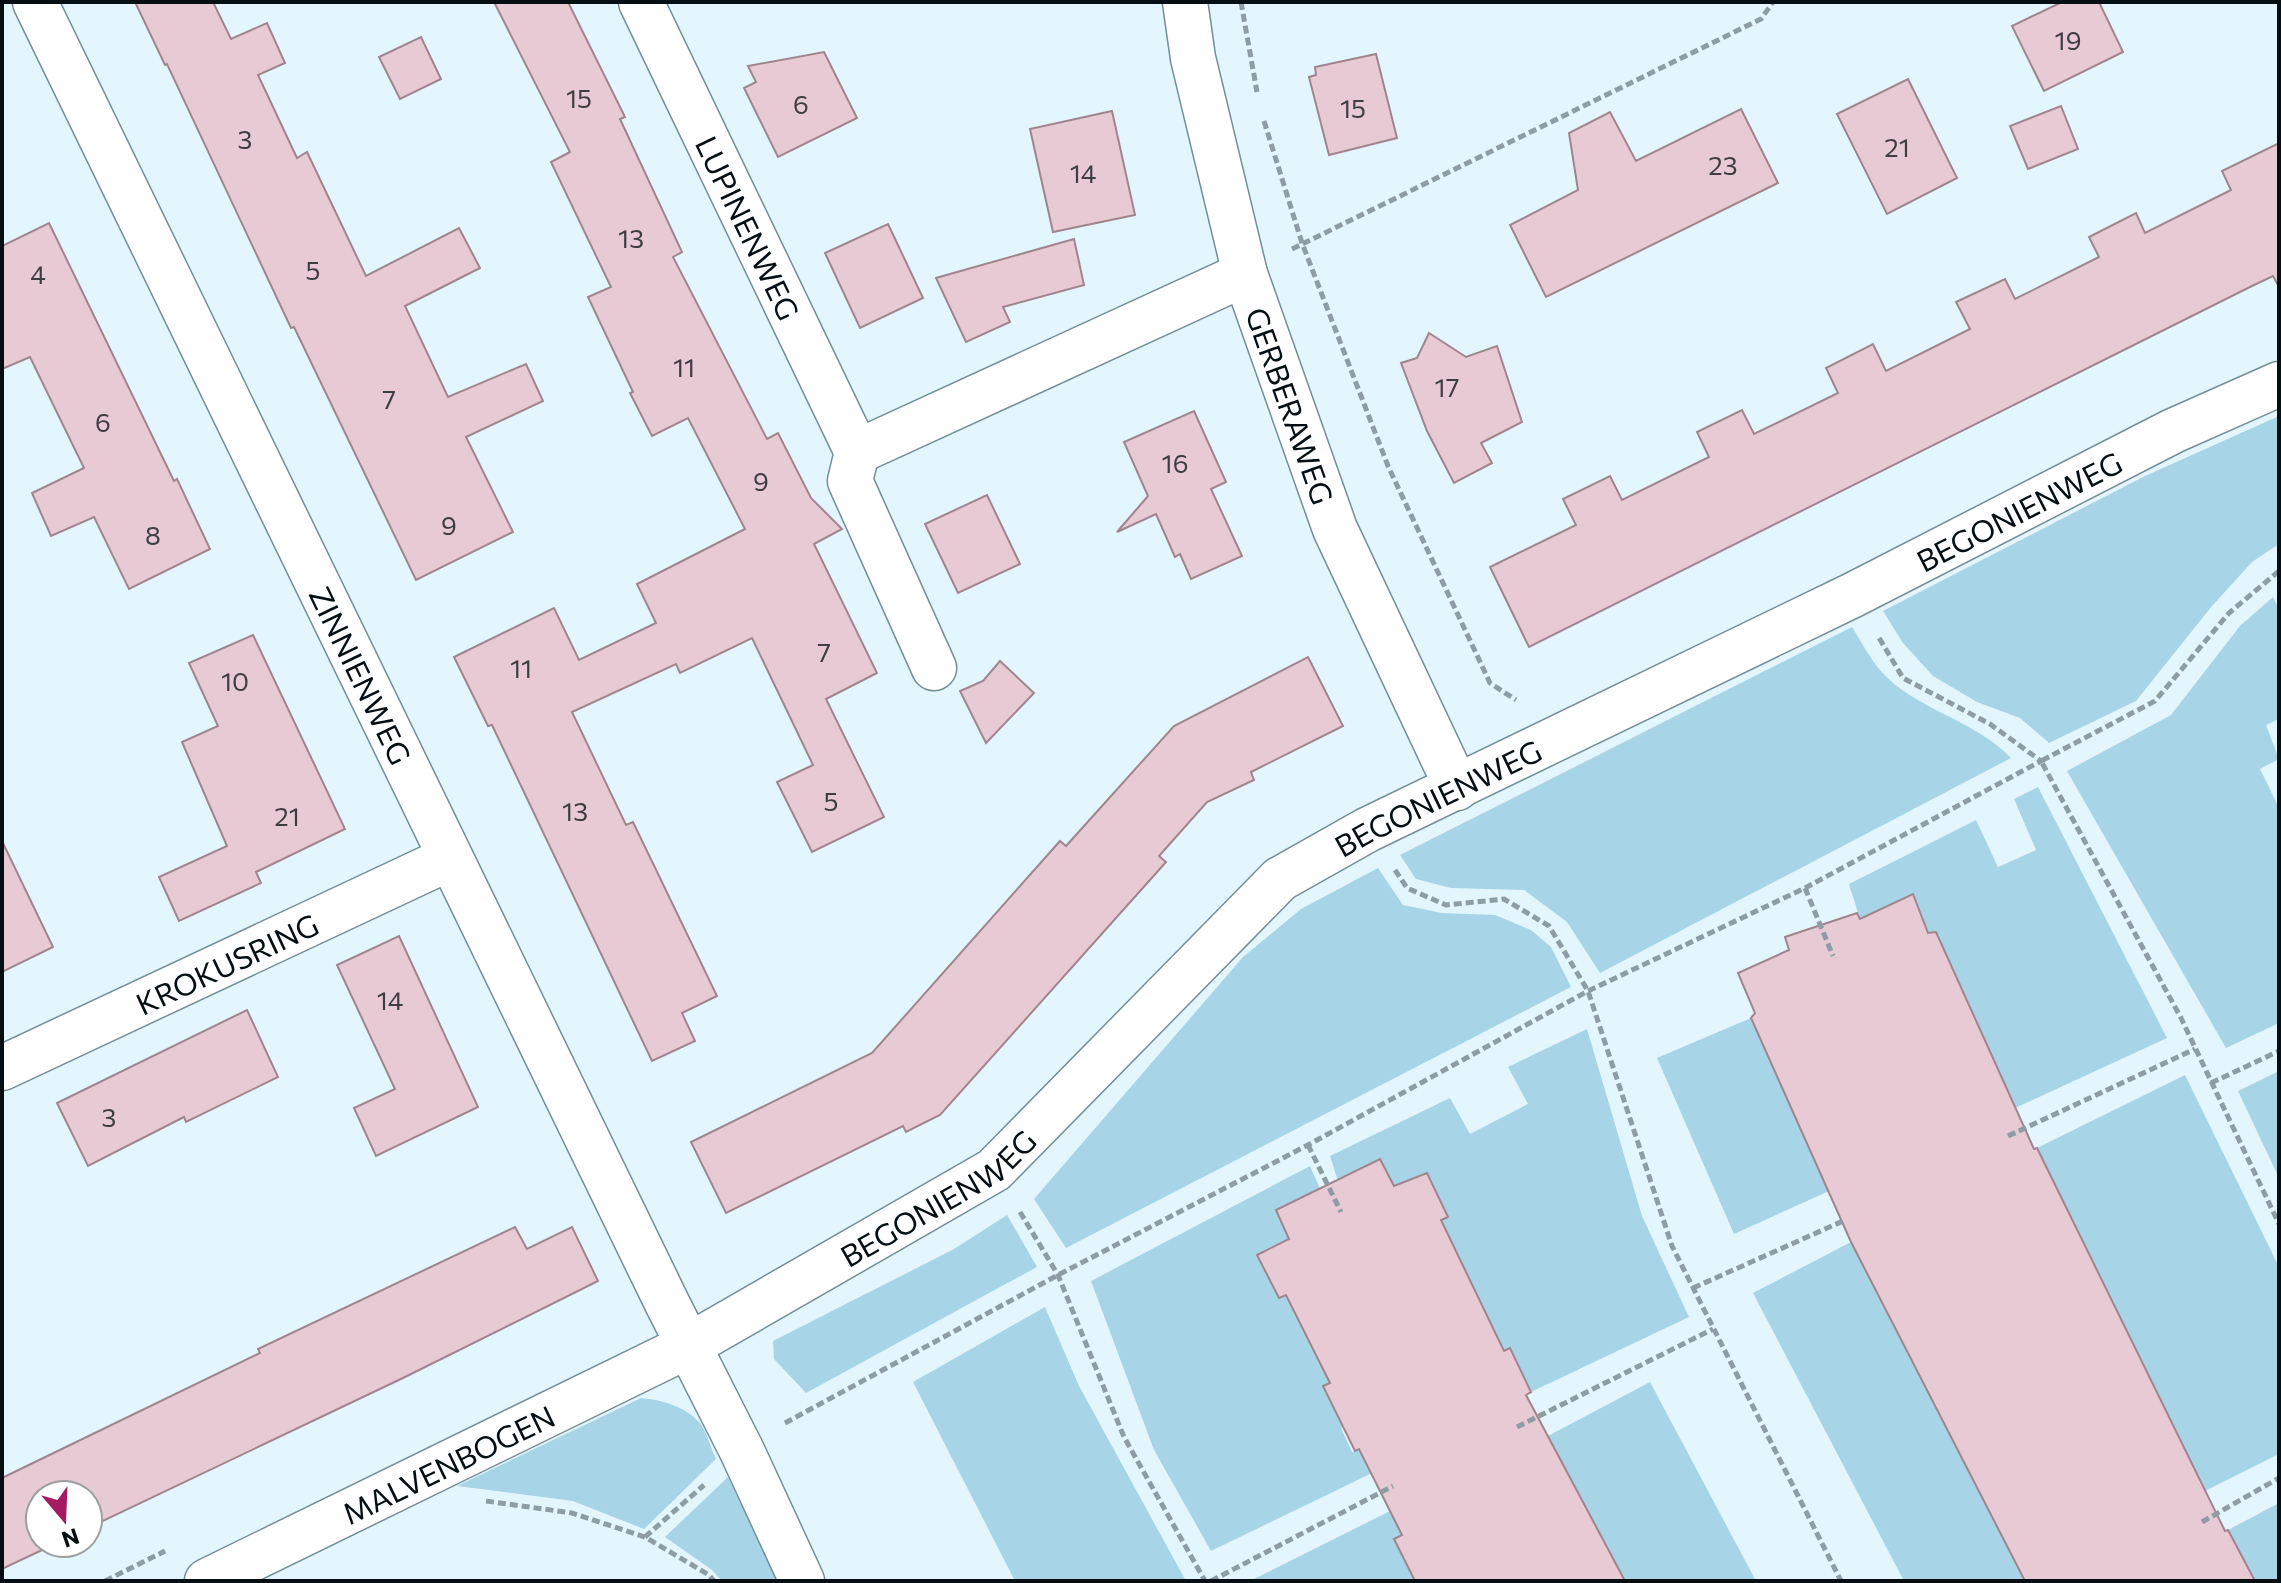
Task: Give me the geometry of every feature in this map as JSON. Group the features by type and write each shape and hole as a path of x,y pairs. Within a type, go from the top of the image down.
{"street":[{"name":"ZINNIENWEG","path":"35,2 688,1346 742,1451 802,1581"},
{"name":"LUPINENWEG","path":"641,2 857,452 850,481 934,668"},
{"name":"GERBERAWEG","path":"1185,2 1193,58 1245,274 1335,529 1457,788"},
{"path":"857,452 1245,274"},
{"name":"BEGONIENWEG","path":"688,1346 994,1170 1280,879 1367,830 1853,595 2173,431 2279,384"},
{"name":"KROKUSRING","path":"2,1068 450,858"},
{"name":"MALVENBOGEN","path":"207,1581 688,1346"}],"path":[{"path":"1241,2 1259,106"},
{"path":"1245,274 1302,243 1761,19 1773,2"},
{"path":"1264,119 1302,243 1388,466 1490,683 1521,703"},
{"path":"2277,573 2279,585"},
{"path":"645,1537 742,1451 778,1427 1058,1275 1308,1145 1588,991 1805,888 2155,701 2229,613 2277,573"},
{"path":"1853,595 1903,678 1990,724 2041,761 2195,1049 2279,1224"},
{"path":"1367,830 1407,888 1446,905 1504,899 1549,926 1588,991 1672,1246 1841,1581"},
{"path":"1805,888 1833,956"},
{"path":"2008,1136 2195,1049"},
{"path":"2211,1083 2279,1051"},
{"path":"1308,1145 1341,1212"},
{"path":"994,1170 1058,1275 1124,1437 1208,1581 1393,1486"},
{"path":"1693,1288 1843,1221"},
{"path":"1517,1427 1713,1329"},
{"path":"2202,1522 2279,1478"},
{"path":"483,1501 572,1513 645,1537 714,1581"}],"shaded area":[{"path":"2279,416 2279,544 2252,562 2212,606 2136,701 2049,743 2020,718 1977,702 1933,676 1903,643 1883,611 2145,476"},
{"path":"2273,597 2279,609 2279,719 2266,725 2279,759 2260,769 2279,808 2279,1023 2226,1048 2067,771 2171,715 2240,626"},
{"path":"1852,627 1876,665 1894,683 1926,705 1980,733 2011,758 1600,973 1567,922 1524,890 1451,888 1416,879 1400,855"},
{"path":"2038,787 2167,1038 2015,1108 1936,932 1928,933 1913,895 1860,919 1849,884 1976,820 1998,867 2036,850 2014,799"},
{"path":"1378,868 1403,905 1442,913 1495,915 1531,930 1551,947 1571,987 1066,1248 1034,1199 1243,957 1301,909"},
{"path":"1751,1018 1829,1191 1734,1234 1657,1058"},
{"path":"1587,1029 1642,1216 1689,1317 1531,1392 1504,1351 1441,1220 1447,1216 1427,1173 1394,1186 1338,1181 1330,1156 1450,1098 1470,1134 1528,1104 1508,1067"},
{"path":"2279,1071 2279,1178 2238,1091"},
{"path":"2185,1075 2279,1267 2279,1454 2205,1491 2037,1148"},
{"path":"1310,1166 1321,1191 1276,1210 1289,1239 1257,1255 1279,1298 1285,1295 1333,1381 1324,1386 1349,1424 1341,1428 1352,1452 1360,1449 1372,1473 1211,1551 1154,1450 1091,1281"},
{"path":"1007,1215 1037,1267 806,1393 774,1359 773,1341 954,1249"},
{"path":"1851,1242 2028,1581 1904,1581 1753,1293"},
{"path":"1045,1307 1079,1386 1186,1581 1015,1581 913,1382"},
{"path":"1650,1382 1756,1581 1625,1581 1548,1436"},
{"path":"641,1398 673,1405 694,1417 705,1431 716,1459 644,1529 573,1501 457,1486"},
{"path":"728,1477 777,1581 722,1581 712,1570 665,1537"},
{"path":"2279,1503 2279,1581 2255,1581 2228,1530"},
{"path":"1390,1511 1402,1535 1394,1539 1415,1581 1250,1581"}],"building":[{"path":"135,2 213,2 231,39 267,23 285,63 258,75 297,158 307,152 366,276 459,228 480,268 405,306 448,397 526,364 543,401 466,437 513,532 416,580"},
{"path":"494,2 568,2 625,117 620,119 682,252 673,257 767,439 778,433 811,498 842,529 814,544 877,673 826,699 884,817 812,852 777,782 813,765 752,638 680,673 676,664 572,712 626,825 633,822 717,996 682,1013 695,1041 652,1061 492,725 488,726 454,657 554,608 579,660 656,623 637,584 745,529 688,418 652,436 630,393 633,392 588,297 611,287 551,162 570,152"},
{"path":"2062,2 2099,2 2123,52 2044,91 2012,26"},
{"path":"421,37 441,79 400,99 379,57"},
{"path":"824,52 857,118 778,157 744,88 756,82 748,66"},
{"path":"1376,54 1397,138 1329,155 1309,77 1316,75 1315,67"},
{"path":"1908,79 1957,178 1887,214 1837,114"},
{"path":"2061,106 2078,149 2028,169 2010,126"},
{"path":"1741,109 1778,183 1546,297 1510,225 1578,190 1569,133 1610,112 1636,161"},
{"path":"1112,111 1135,215 1053,232 1030,129"},
{"path":"2279,143 2279,287 2273,276 2252,286 1529,647 1490,567 1576,525 1563,499 1610,476 1622,500 1709,457 1697,432 1742,410 1754,434 1838,393 1826,368 1873,344 1886,371 1970,329 1956,302 2005,279 2015,299 2099,257 2089,237 2136,213 2145,233 2231,190 2222,171"},
{"path":"49,223 210,549 129,589 94,517 51,536 32,493 84,468 30,357 2,369 2,246"},
{"path":"888,224 923,298 860,328 825,253"},
{"path":"1074,239 1084,285 1003,307 1010,322 966,342 936,278"},
{"path":"1429,333 1466,357 1497,346 1522,422 1481,443 1492,463 1454,483 1427,431 1401,363 1417,358"},
{"path":"1194,411 1226,482 1211,489 1242,556 1191,579 1180,554 1175,557 1156,514 1117,532 1148,496 1124,442"},
{"path":"987,495 1020,564 958,593 925,524"},
{"path":"253,635 345,829 256,872 261,883 179,921 159,877 227,846 182,742 218,726 189,663"},
{"path":"1308,657 1343,726 1251,772 1254,780 1207,802 1159,856 1166,862 940,1115 906,1132 903,1126 726,1213 691,1142 872,1053 1060,841 1066,846 1174,726"},
{"path":"1000,661 1034,693 986,743 960,691 983,681"},
{"path":"2,841 53,947 2,972"},
{"path":"1913,894 1928,933 1936,932 2034,1149 2037,1148 2225,1531 2228,1530 2255,1581 2025,1581 1851,1242 1751,1018 1755,1013 1738,973 1789,950 1785,937 1857,913 1860,919"},
{"path":"399,936 478,1107 376,1156 354,1108 395,1089 337,965"},
{"path":"247,1010 278,1077 186,1122 184,1117 88,1166 57,1103"},
{"path":"1380,1159 1394,1186 1427,1173 1448,1217 1441,1220 1504,1351 1510,1348 1531,1392 1526,1395 1625,1581 1415,1581 1394,1539 1402,1535 1323,1386 1330,1383 1286,1295 1279,1298 1257,1255 1289,1239 1276,1210"},
{"path":"515,1227 527,1249 572,1227 598,1281 104,1520 104,1479 24,1479 24,1559 2,1569 2,1478 260,1353 258,1349"}]}
